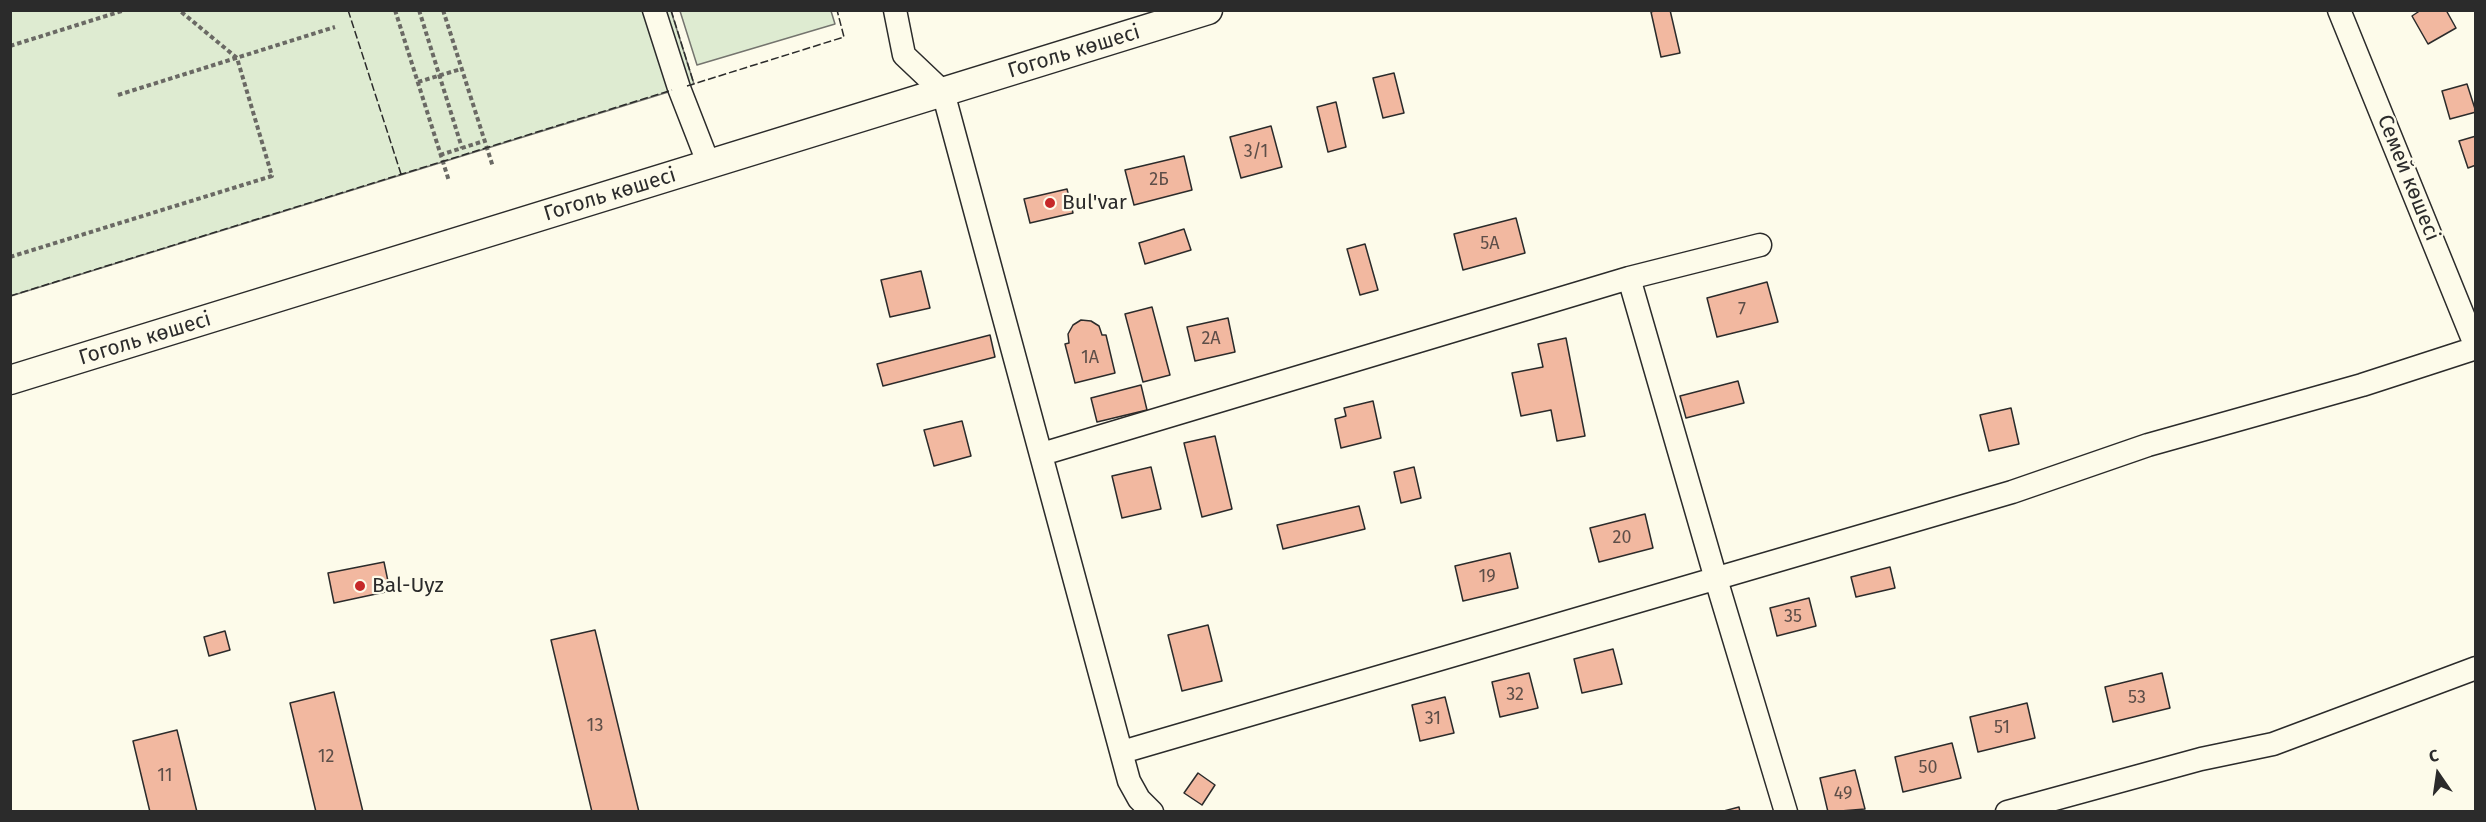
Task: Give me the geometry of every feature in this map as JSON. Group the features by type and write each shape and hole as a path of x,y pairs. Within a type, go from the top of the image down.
{"main road":[{"name":"Гоголь көшесі","path":"10,380 1209,10"}],"street":[{"path":"654,10 679,88 709,165"},
{"path":"895,10 904,55 943,92 1129,781 1139,799 1152,812"},
{"name":"Семей көшесі","path":"2339,10 2475,347"},
{"path":"1042,454 1629,278 1760,245"},
{"path":"1629,278 1786,812"},
{"path":"1122,752 2012,492 2148,445 2362,385 2475,347"},
{"path":"2007,812 2201,759 2273,744 2475,668"}],"path":[{"path":"99,10 101,18"},
{"path":"10,46 125,10"},
{"path":"10,257 272,176 237,58 179,10"},
{"path":"395,10 449,181"},
{"path":"419,10 462,148"},
{"path":"443,10 493,168"},
{"path":"118,95 335,27"},
{"path":"418,82 462,69"},
{"path":"440,155 484,141"}],"green space":[{"path":"11,11 671,11 694,84 11,296"},
{"path":"680,11 831,11 835,24 697,65"}],"building":[{"path":"1670,10 1680,53 1661,57 1651,12"},
{"path":"2421,10 2446,10 2456,28 2428,44 2412,16"},
{"path":"1394,73 1404,113 1383,118 1373,78"},
{"path":"2467,84 2476,112 2450,119 2442,91"},
{"path":"1336,102 1346,147 1328,152 1317,107"},
{"path":"1271,126 1282,167 1241,178 1230,137"},
{"path":"2476,136 2476,165 2468,168 2459,141"},
{"path":"1184,156 1192,190 1134,205 1125,170"},
{"path":"1067,189 1073,213 1030,223 1024,199"},
{"path":"1516,218 1525,253 1463,270 1454,234"},
{"path":"1184,229 1191,250 1145,264 1139,243"},
{"path":"1365,244 1378,290 1360,295 1347,249"},
{"path":"921,271 930,308 890,317 881,280"},
{"path":"1767,282 1778,322 1717,337 1707,298"},
{"path":"1152,307 1170,375 1143,382 1125,314"},
{"path":"1228,318 1235,352 1195,361 1187,327"},
{"path":"1081,320 1091,321 1099,326 1102,335 1106,335 1115,373 1075,383 1065,344 1069,343 1068,334 1073,325"},
{"path":"990,335 995,357 883,386 877,364"},
{"path":"1566,338 1585,436 1557,441 1551,410 1521,416 1512,373 1543,367 1538,344"},
{"path":"1738,381 1744,403 1686,418 1680,396"},
{"path":"1141,385 1147,410 1097,422 1091,398"},
{"path":"1373,401 1381,438 1341,448 1335,419 1346,416 1344,408"},
{"path":"2011,408 2019,444 1989,451 1980,415"},
{"path":"962,421 971,456 934,466 924,430"},
{"path":"1215,436 1232,509 1202,517 1184,443"},
{"path":"1151,467 1161,509 1122,518 1112,476"},
{"path":"1414,467 1421,498 1401,503 1394,472"},
{"path":"1359,506 1365,529 1283,549 1277,525"},
{"path":"1645,514 1653,548 1599,562 1590,528"},
{"path":"1510,553 1518,588 1463,601 1455,566"},
{"path":"384,562 390,591 334,603 328,573"},
{"path":"1890,567 1895,588 1856,597 1851,577"},
{"path":"1809,598 1816,626 1777,636 1770,608"},
{"path":"1208,625 1222,681 1182,691 1168,635"},
{"path":"595,630 639,812 592,812 551,640"},
{"path":"225,631 230,650 209,656 204,637"},
{"path":"1613,649 1622,684 1582,693 1574,659"},
{"path":"1529,673 1538,708 1500,717 1492,682"},
{"path":"2162,673 2170,708 2113,722 2105,687"},
{"path":"334,692 363,812 316,812 290,703"},
{"path":"1445,697 1454,733 1420,741 1412,705"},
{"path":"2027,703 2035,738 1978,752 1970,717"},
{"path":"177,730 197,812 150,812 133,741"},
{"path":"1952,743 1961,778 1903,792 1895,757"},
{"path":"1855,770 1865,809 1828,812 1820,778"},
{"path":"1198,773 1215,785 1202,805 1184,793"},
{"path":"1739,807 1740,812 1720,812"}],"fence":[{"path":"348,10 401,174"},
{"path":"671,10 694,84"},
{"path":"687,86 844,37 837,10"},
{"path":"10,296 672,90"}],"place":[{"name":"Bul'var","path":"1050,203"},
{"name":"Bal-Uyz","path":"360,586"}]}
